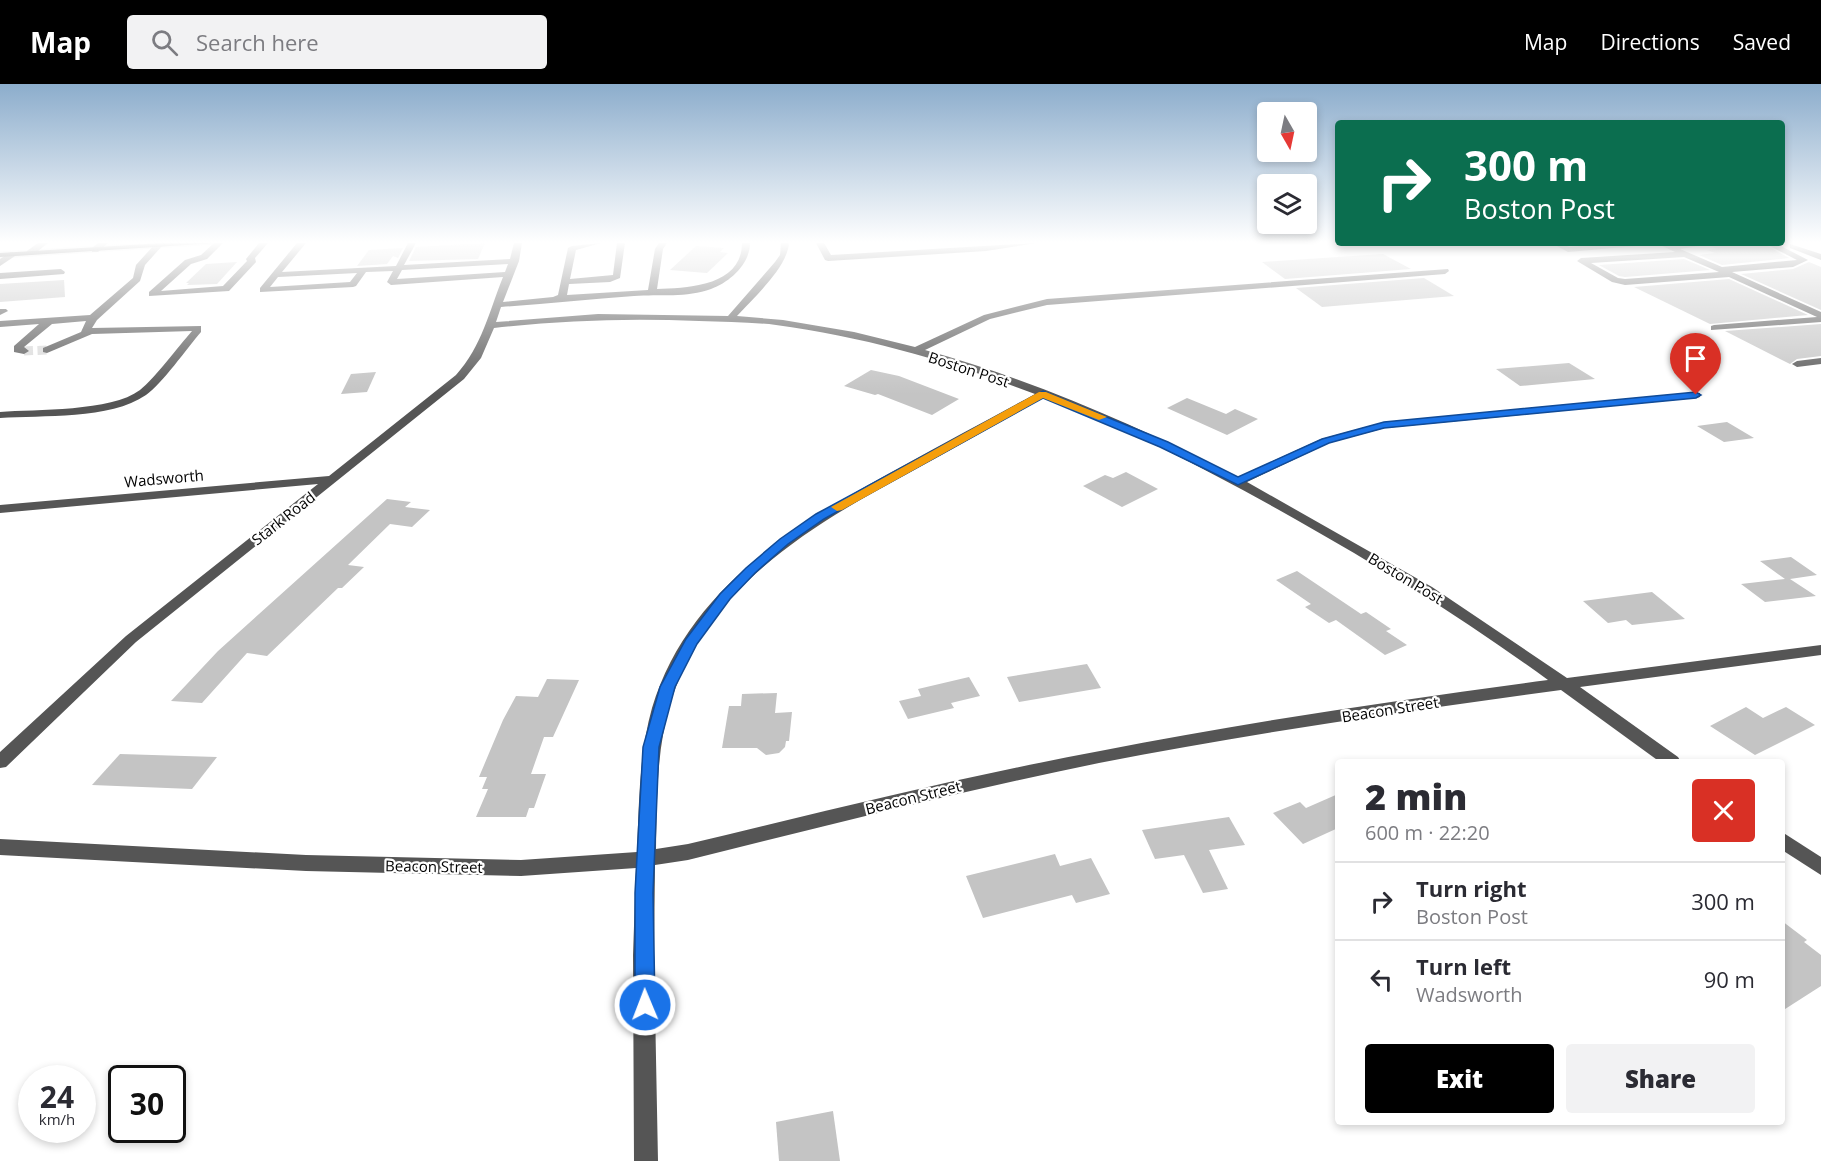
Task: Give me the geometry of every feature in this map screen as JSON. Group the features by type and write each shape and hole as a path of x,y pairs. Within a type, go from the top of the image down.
{"street":[{"path":"88,332 85,331 86,326 121,293"},
{"name":"Stark Road","path":"0,762 131,639 460,377 482,351 502,293"},
{"path":"558,298 562,293"},
{"path":"497,305 632,293"},
{"path":"730,319 752,293"},
{"path":"915,351 987,317 1047,302 1159,293"},
{"path":"1770,293 1821,317"},
{"name":"Boston Post","path":"491,326 615,316 784,323 837,332 915,351 985,372 1164,444 1238,482 1376,560 1460,611 1668,759"},
{"path":"1714,328 1821,317"},
{"path":"0,324 93,318"},
{"path":"24,351 18,350 19,346 49,321"},
{"path":"0,415 100,407 136,398 144,392 198,328 88,332 47,350"},
{"path":"1797,364 1821,361"},
{"path":"646,1161 645,859 651,747 659,712 682,656 725,596 750,570 784,542 820,517 1043,394"},
{"path":"1238,482 1326,441 1384,425 1696,395"},
{"name":"Wadsworth","path":"0,509 331,479"},
{"name":"Beacon Street","path":"0,847 294,863 521,868 645,859 688,852 955,786 1156,746 1562,684 1821,650"},
{"path":"1785,842 1821,867"}],"building":[{"path":"0,293 65,293 65,297 0,302"},
{"path":"1303,293 1449,293 1454,296 1322,307"},
{"path":"1647,293 1760,293 1808,315 1710,324"},
{"path":"1784,293 1821,293 1821,310"},
{"path":"1821,324 1821,356 1797,359 1790,364 1725,331"},
{"path":"1569,363 1595,379 1520,386 1496,369"},
{"path":"871,370 899,376 959,399 932,415 878,394 844,386"},
{"path":"376,372 367,392 341,394 351,374"},
{"path":"1187,398 1226,414 1235,409 1258,419 1227,435 1167,408"},
{"path":"1727,422 1754,438 1724,442 1697,426"},
{"path":"1126,472 1158,489 1122,507 1083,486 1105,475 1113,478"},
{"path":"387,499 411,502 405,507 430,510 412,527 390,524 348,565 364,567 342,588 338,588 267,656 247,653 202,703 171,701 218,651"},
{"path":"1791,557 1817,575 1790,579 1816,596 1765,602 1741,584 1785,579 1760,561"},
{"path":"1297,571 1361,614 1366,612 1391,629 1386,631 1407,645 1385,655 1336,620 1329,623 1305,607 1311,604 1276,580"},
{"path":"1652,592 1685,619 1632,625 1626,620 1608,623 1583,601"},
{"path":"1087,664 1101,688 1019,702 1007,677"},
{"path":"969,677 980,696 951,703 954,708 908,719 899,701 921,696 918,689"},
{"path":"547,679 579,680 553,737 544,737 531,774 546,774 534,808 529,808 526,817 476,817 488,789 482,789 487,777 479,777 503,720 516,696 538,697"},
{"path":"777,693 775,713 792,712 789,741 786,741 785,747 779,753 766,755 757,748 722,748 729,706 741,706 742,694"},
{"path":"1746,707 1763,718 1786,707 1815,725 1755,755 1710,726"},
{"path":"120,754 217,757 192,789 92,785"},
{"path":"1335,795 1335,829 1303,844 1273,813 1300,802 1306,808"},
{"path":"1229,817 1245,845 1209,850 1228,889 1203,893 1184,855 1155,859 1142,830"},
{"path":"1055,854 1060,866 1091,858 1110,894 1076,903 1072,895 983,918 966,876"},
{"path":"1785,923 1807,940 1804,942 1821,955 1821,986 1785,1009"},
{"path":"833,1111 840,1161 779,1161 776,1122"}],"tunnel":[{"path":"24,351 47,350"}],"slow traffic":[{"path":"837,507 1043,394 1102,417"}],"route":[{"path":"645,1005 644,893 651,747 667,687 682,656 725,596 750,570 820,517 1043,394 1164,444 1238,482 1308,448 1357,431 1384,425 1696,395"}]}
